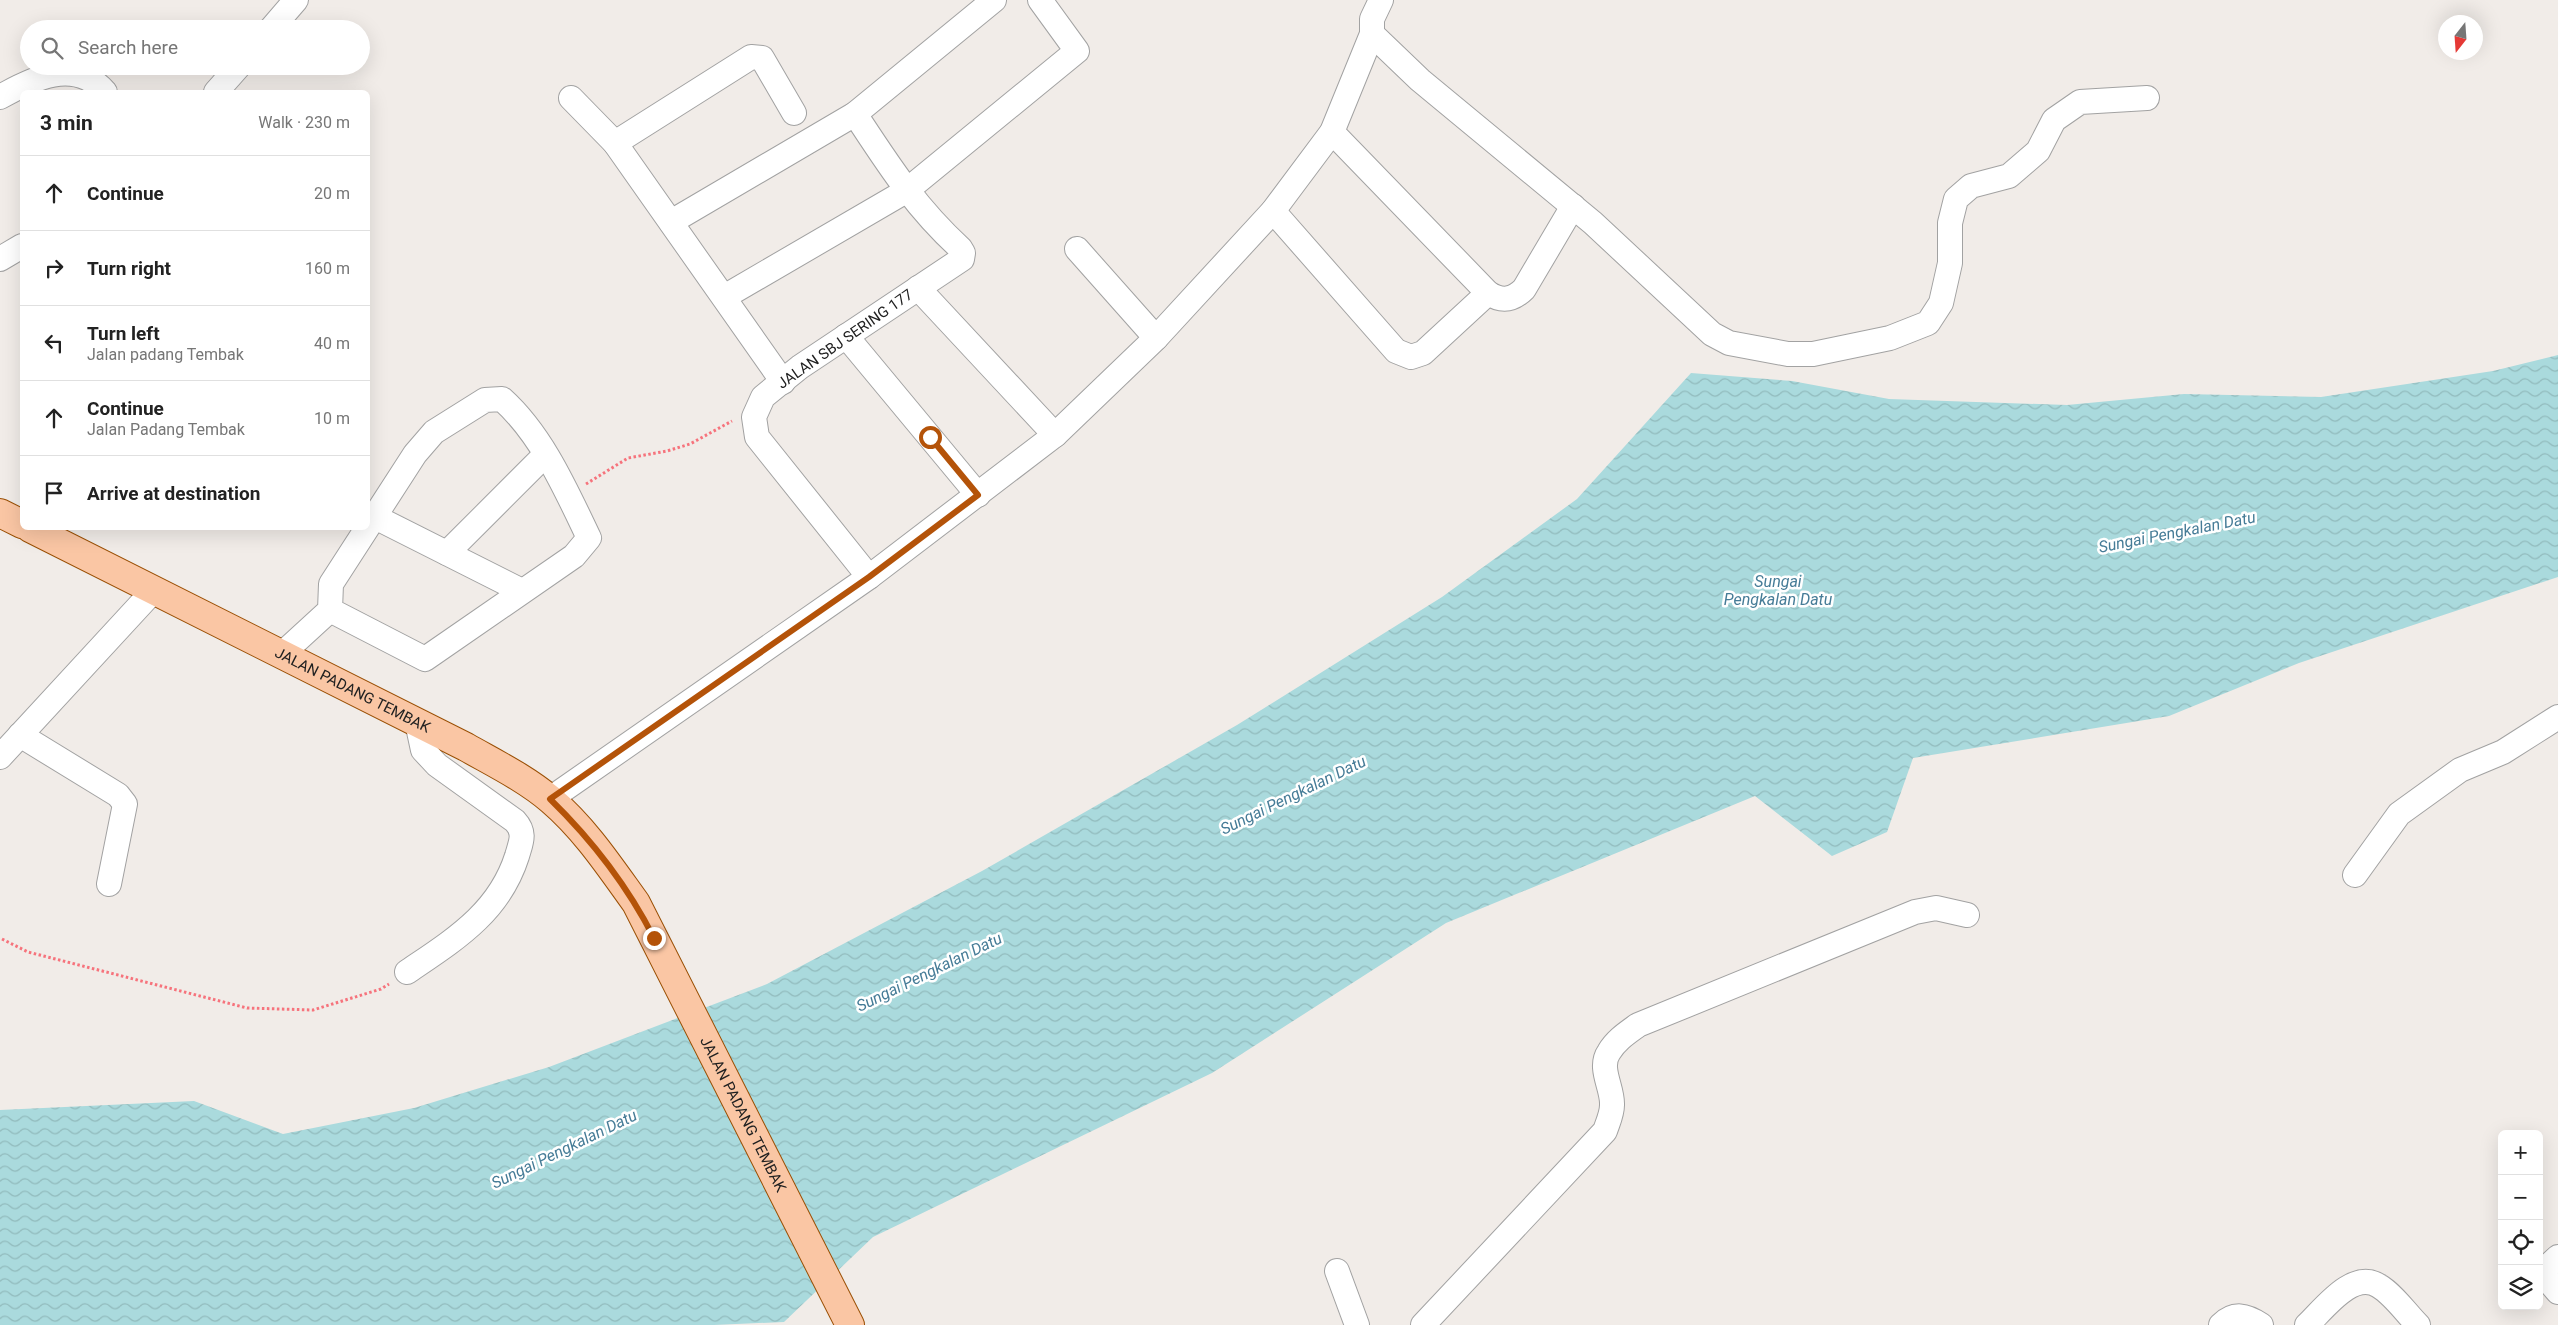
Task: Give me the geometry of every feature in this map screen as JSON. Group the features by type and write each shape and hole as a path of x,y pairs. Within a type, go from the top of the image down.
{"main road":[{"path":"0,513 20,523"},
{"name":"JALAN PADANG TEMBAK","path":"34,530 417,722 520,778 550,799 601,854 636,903 850,1325"}],"street":[{"path":"279,20 296,0"},
{"path":"671,222 855,114 994,0"},
{"path":"724,297 906,191 1077,51 1040,0"},
{"path":"550,799 869,577 978,495 1054,435 1156,338 1273,211 1332,132 1372,34 1372,20 1381,0"},
{"path":"1372,34 1420,80 1573,206 1712,334 1729,342 1788,354 1813,354 1890,338 1928,323 1941,303 1950,263 1950,223 1956,200 1971,186 2009,176 2038,151 2054,120 2080,102 2147,98"},
{"path":"615,143 751,57 762,58 794,113"},
{"path":"0,97 28,81 49,75"},
{"path":"71,75 88,79 102,90"},
{"path":"218,90 230,75"},
{"path":"571,98 615,143 783,382"},
{"path":"855,114 906,191"},
{"path":"1332,132 1488,293 1497,299 1507,300 1516,296 1524,289 1573,206"},
{"name":"JALAN SBJ SERING 177","path":"757,407 763,397 846,336 962,259 963,253 960,248 945,235 906,191"},
{"path":"1273,211 1396,351 1411,357 1423,354 1488,293"},
{"path":"0,259 20,247"},
{"path":"1077,249 1156,338"},
{"path":"918,288 1054,435"},
{"path":"846,336 978,495"},
{"path":"330,610 425,659 574,556 588,538 568,495 545,455 517,413 502,399 485,400 434,432 415,454 370,525"},
{"path":"757,407 754,417 757,437 869,577"},
{"path":"447,553 545,455"},
{"path":"375,517 522,591"},
{"path":"282,654 330,610 331,584 366,530"},
{"path":"0,757 154,590"},
{"path":"2355,875 2399,814 2460,770 2503,752 2558,717"},
{"path":"407,972 466,931 493,902 510,878 523,836 521,828 515,821 437,765 423,750 417,722"},
{"path":"20,735 118,795 125,804 109,884"},
{"path":"1423,1325 1604,1131 1611,1115 1612,1104 1605,1069 1608,1053 1621,1037 1638,1025 1915,912 1936,908 1967,915"},
{"path":"2558,1258 2547,1268 2546,1278 2558,1292"},
{"path":"1337,1271 1357,1325"},
{"path":"2306,1325 2352,1283 2371,1281 2381,1287 2418,1325"},
{"path":"2221,1325 2231,1317 2239,1315 2247,1316 2261,1325"}],"path":[{"path":"568,495 628,458 667,451 690,444 757,407"},
{"path":"2,939 28,952 247,1008 313,1010 381,989 407,972"}],"water":[{"name":"Sungai Pengkalan Datu","path":"2558,355 2558,577 2299,663 2169,716 1913,758 1887,832 1832,856 1755,796 1446,923 1212,1073 873,1237 784,1322 714,1325 0,1325 0,1110 194,1101 283,1134 414,1108 549,1067 767,984 982,871 1237,725 1442,597 1577,499 1691,373 1792,381 1889,399 2067,405 2184,394 2321,397 2493,371"}],"route":[{"path":"654,938 636,903 601,854 550,799 869,577 978,495 930,437"}]}
